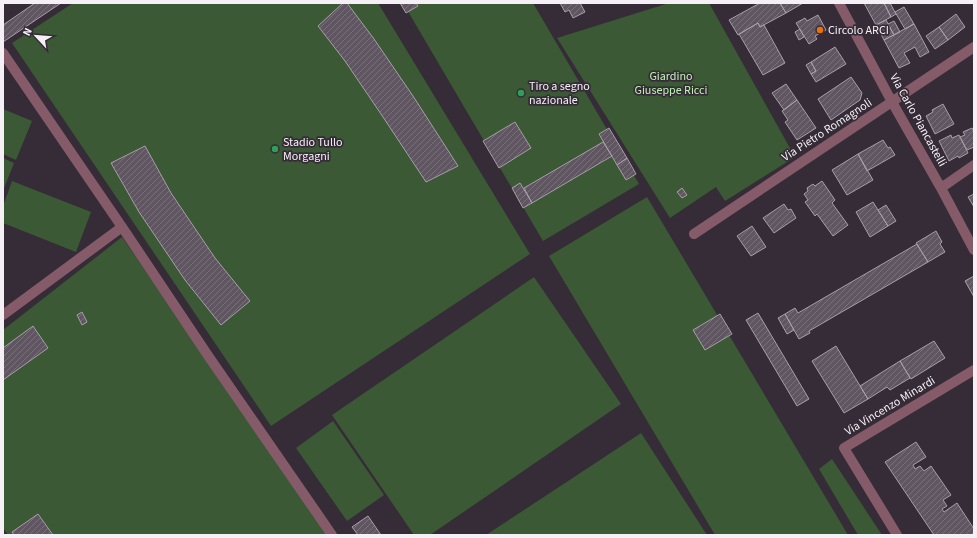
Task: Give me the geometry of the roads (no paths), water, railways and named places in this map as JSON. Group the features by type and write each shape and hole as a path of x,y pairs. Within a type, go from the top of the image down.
{"street":[{"name":"Via Carlo Piancastelli","path":"839,3 974,250"},
{"name":"Via Pietro Romagnoli","path":"694,234 974,48"},
{"path":"3,53 209,357 332,535"},
{"path":"941,188 974,165"},
{"path":"3,315 122,227"},
{"name":"Via Vincenzo Minardi","path":"897,535 844,448 974,370"}],"place":[{"name":"Circolo ARCI","path":"820,30"},
{"name":"Tiro a segno nazionale","path":"521,93"},
{"name":"Stadio Tullo Morgagni","path":"275,149"}],"park label":[{"name":"Giardino Giuseppe Ricci","path":"671,83"}]}
